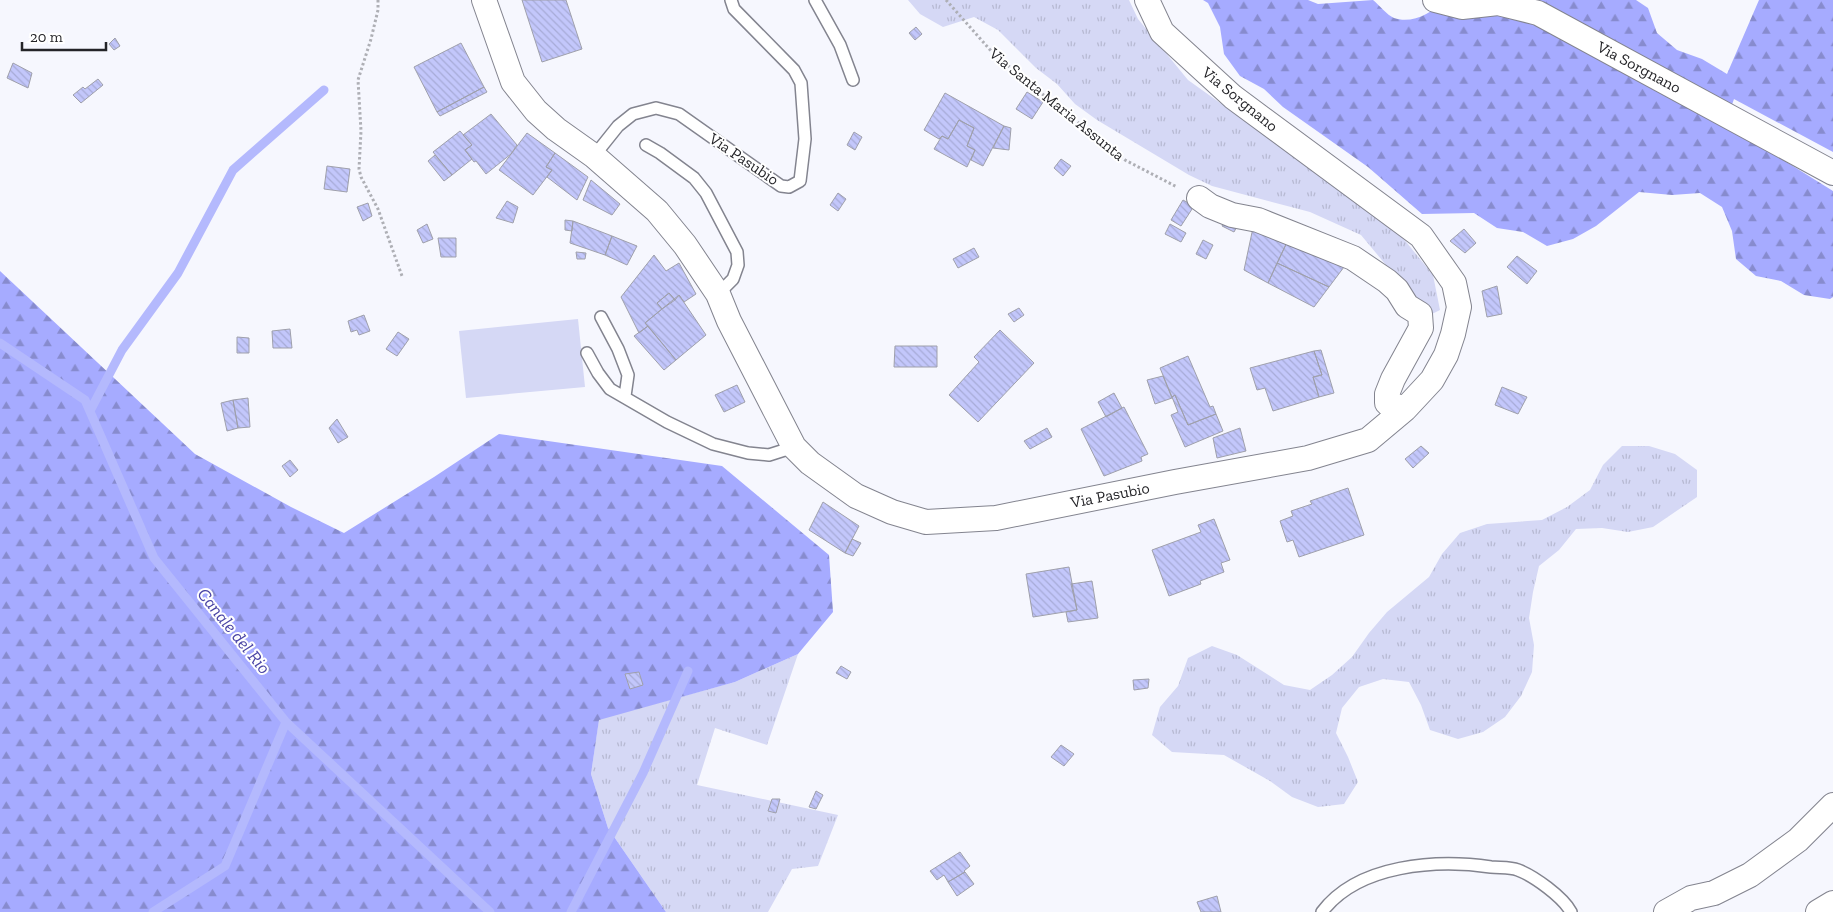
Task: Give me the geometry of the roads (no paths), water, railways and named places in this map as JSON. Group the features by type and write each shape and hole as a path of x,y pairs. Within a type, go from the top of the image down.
{"street":[{"name":"Via Pasubio","path":"484,0 513,82 536,111 556,129 594,156 657,211 685,245 718,294 729,321 794,447 810,463 856,496 892,512 926,522 996,518 1175,482 1308,458 1368,440 1405,410 1432,380 1446,355 1459,307 1454,283 1421,236"},
{"name":"Via Sorgnano","path":"1147,0 1162,32 1233,97 1421,236"},
{"name":"Via Sorgnano","path":"1435,0 1462,7 1498,3 1538,13 1833,173"},
{"path":"1199,198 1210,206 1232,214 1258,220 1353,258 1397,290 1407,306 1420,314 1421,328 1393,379 1387,394 1388,403 1405,410"},
{"path":"1666,912 1691,898 1714,893 1750,875 1798,840 1833,804"},
{"path":"1818,912 1833,903"}],"lane":[{"name":"Via Pasubio","path":"594,156 618,126 633,114 656,108 679,114 781,186 789,187 800,181 805,139 800,83 794,70 734,9 731,0"},
{"path":"815,0 840,44 853,80"},
{"path":"646,145 694,178 706,193 737,252 738,265 733,279 718,294"},
{"path":"601,318 618,349 628,375 625,396"},
{"path":"587,353 598,373 610,388 667,422 713,444 748,453 769,455 794,447"},
{"path":"1322,912 1342,892 1378,874 1408,866 1470,864 1518,870 1551,890 1571,912"}],"waterway":[{"path":"90,411 122,350 178,273 233,170 324,90"},
{"name":"Canale del Rio","path":"0,343 85,400 154,558 286,722 490,912"},
{"path":"571,912 643,773 688,671"},
{"path":"153,912 225,866 286,722"}]}
